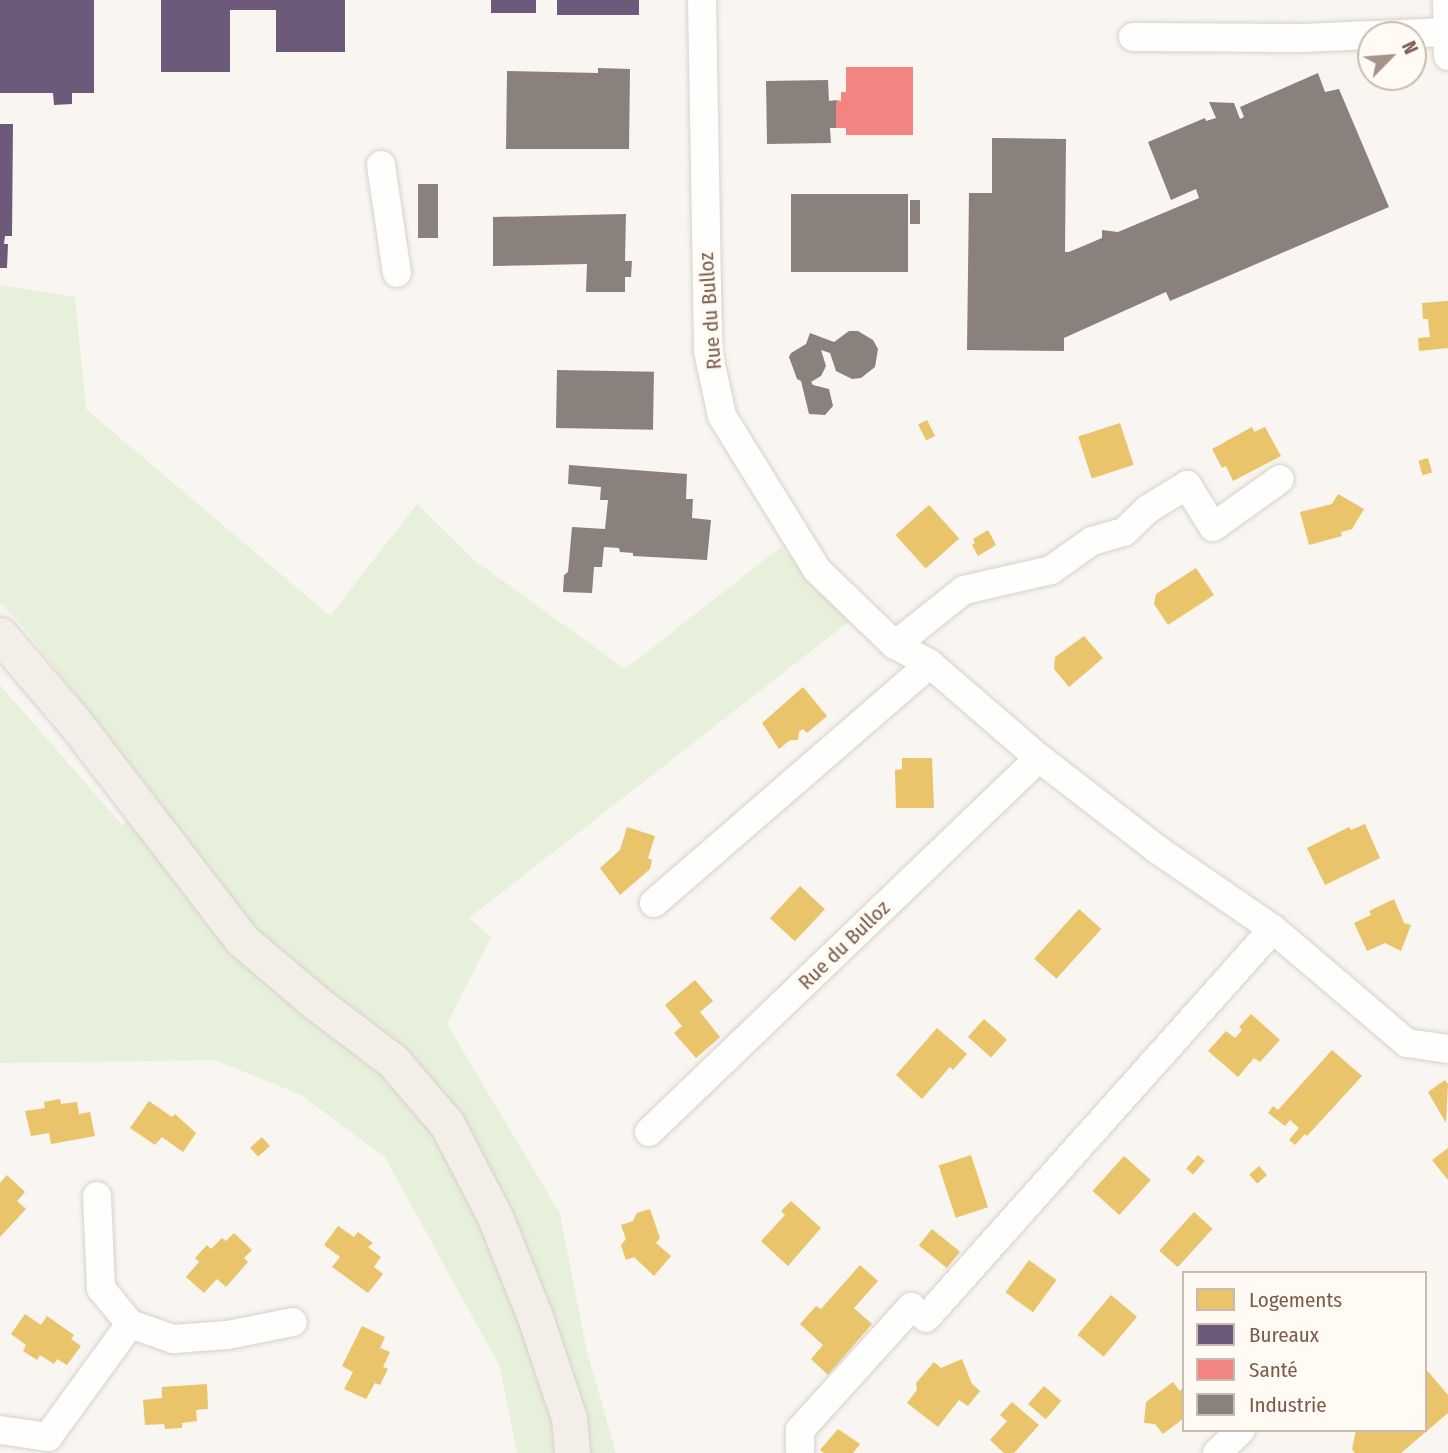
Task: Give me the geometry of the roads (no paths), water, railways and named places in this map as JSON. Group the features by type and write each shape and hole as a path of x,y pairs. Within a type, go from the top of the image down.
{"main road":[{"path":"0,635 75,723 242,940 315,1002 393,1061 447,1124 495,1217 534,1314 569,1418 572,1453"}],"street":[{"name":"Rue du Bulloz","path":"702,0 708,351 722,416 817,570 894,645 930,664 1039,758 1158,850 1273,929 1407,1043 1446,1046"},
{"path":"1427,41 1447,44 1447,0"},
{"path":"1133,37 1357,36"},
{"path":"381,166 397,273"},
{"path":"894,645 964,590 1051,569 1092,541 1124,532 1148,509 1187,485 1213,527 1280,479"},
{"path":"654,903 930,664"},
{"name":"Rue du Bulloz","path":"649,1132 1039,758"},
{"path":"800,1453 800,1430 919,1313 1273,929"},
{"path":"97,1196 101,1288 130,1324 173,1339 228,1335 293,1322"},
{"path":"0,1430 48,1437 130,1324"},
{"path":"1217,1453 1239,1432"}]}
